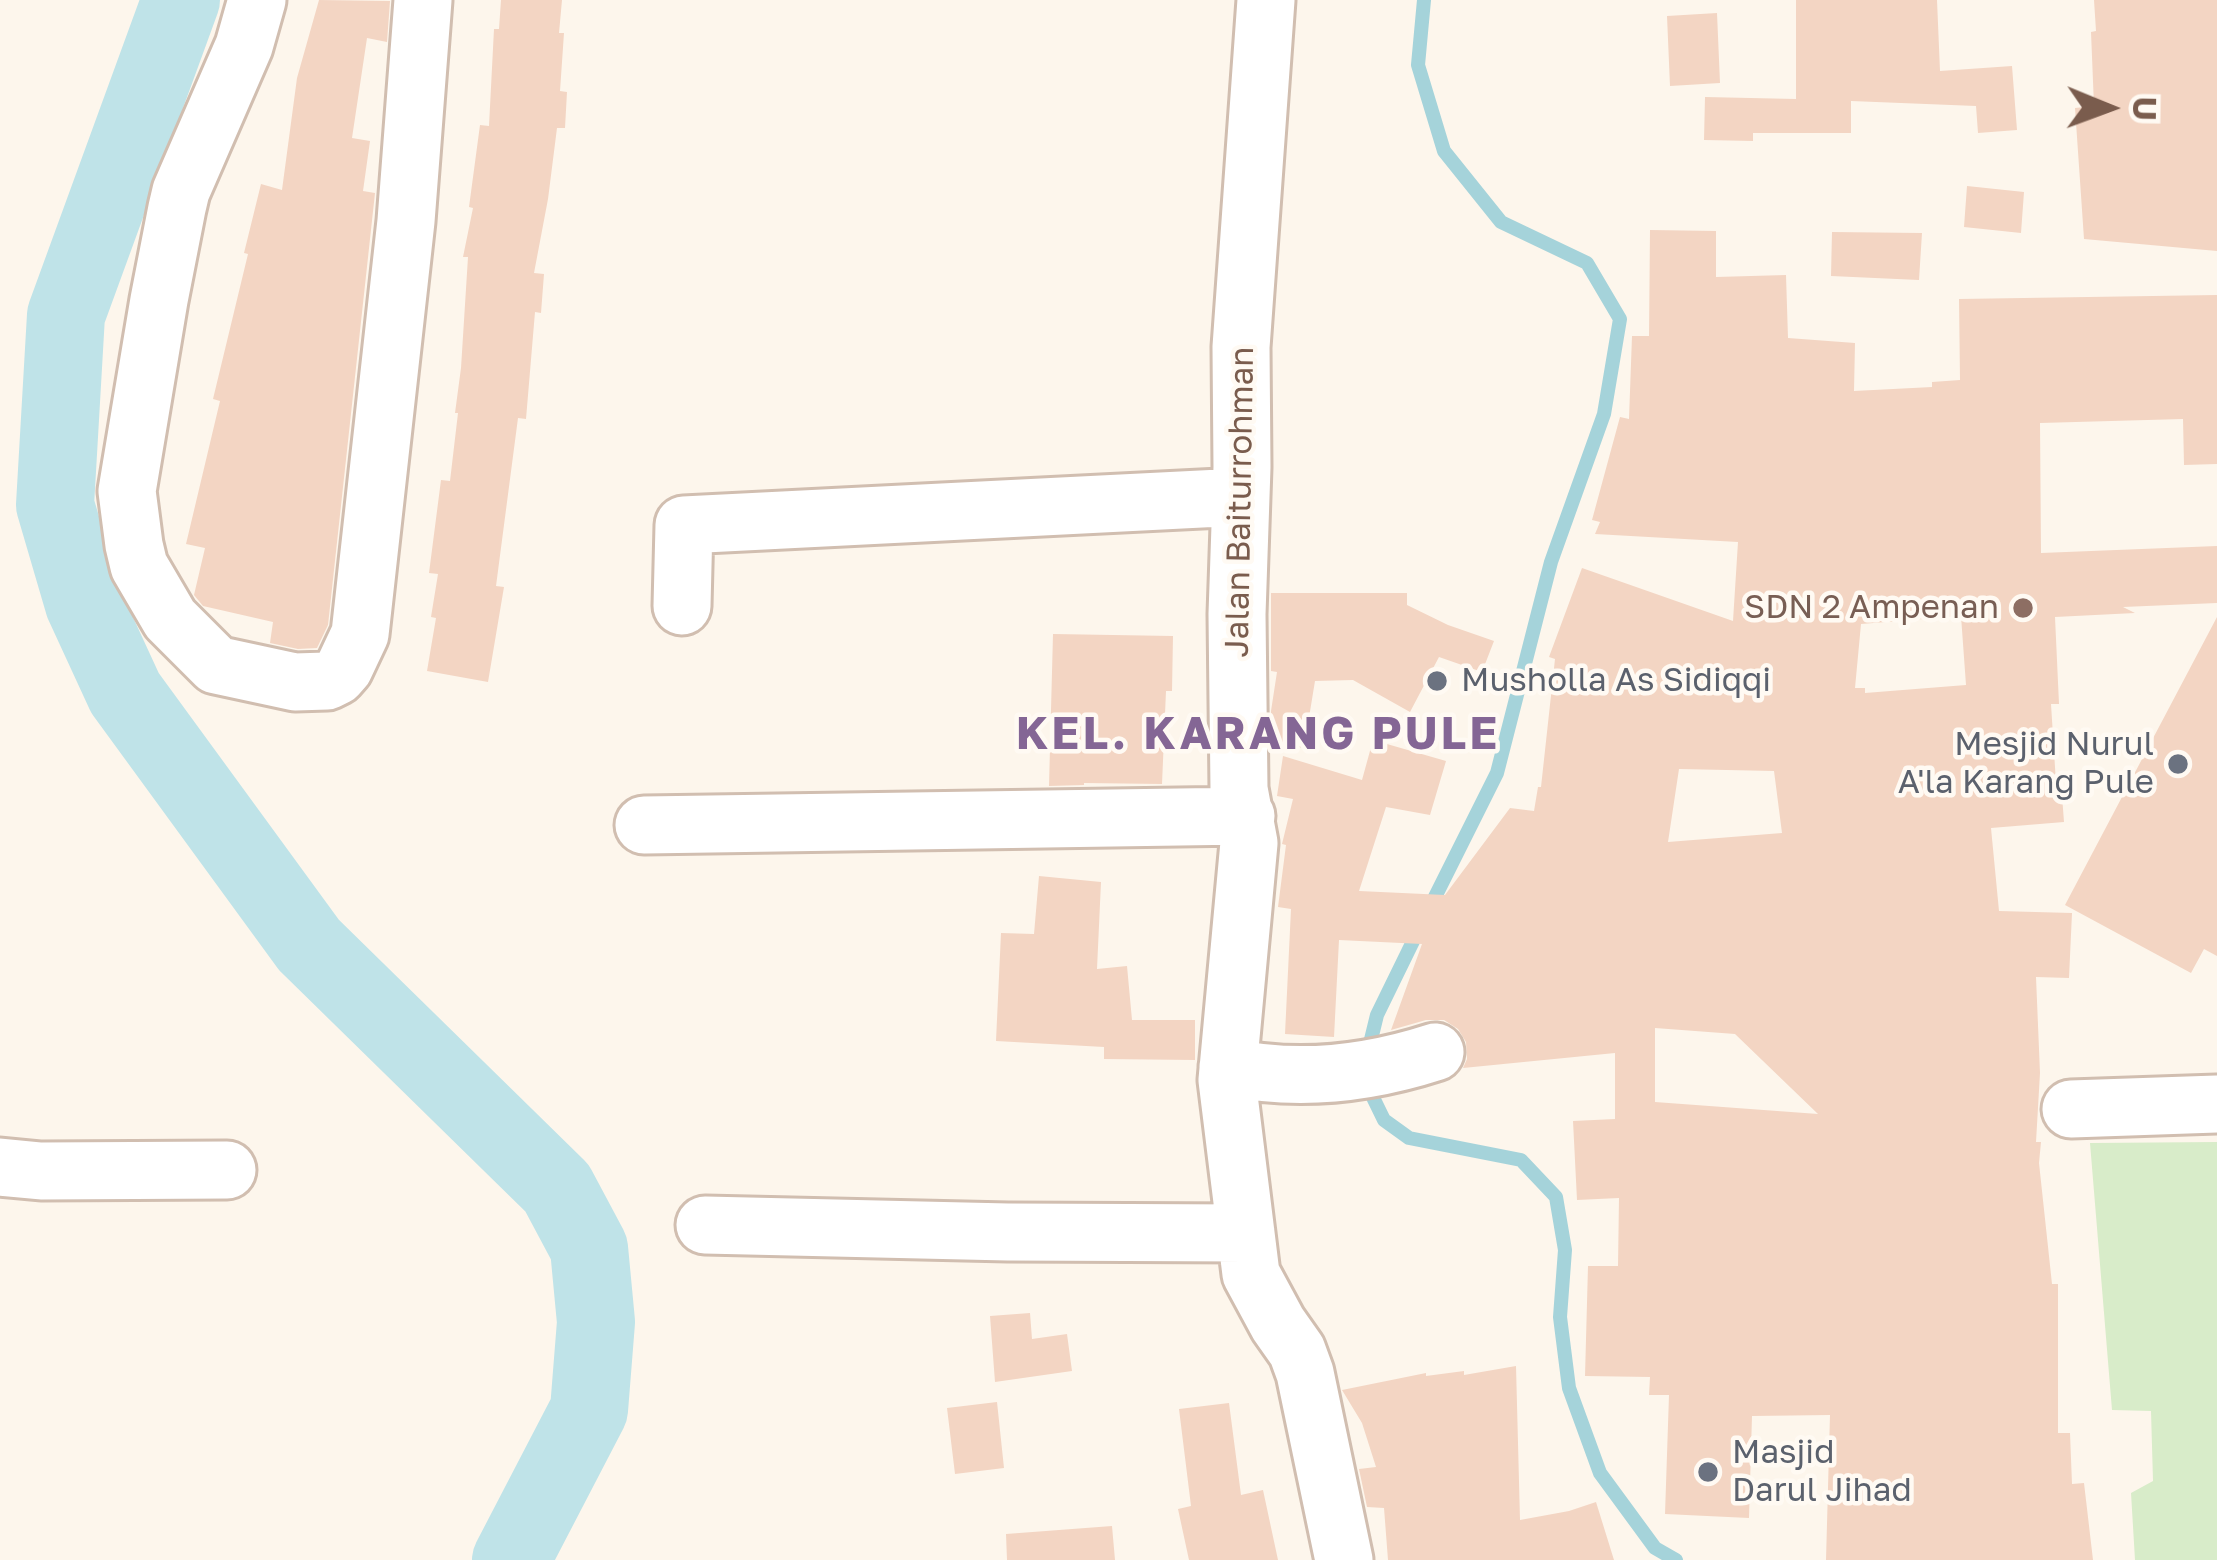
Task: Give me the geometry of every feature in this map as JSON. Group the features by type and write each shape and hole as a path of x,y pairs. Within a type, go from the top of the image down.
{"street":[{"path":"256,0 244,46 181,191 128,491 139,566 170,619 216,665 295,682 337,676 360,634 406,221 422,0"},
{"name":"Jalan Baiturrohman","path":"1266,0 1241,347 1239,789 1249,843 1227,1080 1251,1274 1305,1373 1344,1560"},
{"path":"682,606 684,525 1241,497"},
{"path":"644,825 1246,815"},
{"path":"1228,1067 1304,1076 1388,1064"},
{"path":"2071,1109 2217,1104"},
{"path":"0,1167 227,1170"},
{"path":"704,1225 1246,1233"}],"green space":[{"path":"2217,1142 2217,1560 2135,1560 2131,1493 2153,1481 2151,1411 2112,1410 2090,1143"}],"building":[{"path":"319,0 390,1 387,42 367,38 352,138 370,141 363,191 375,193 328,625 317,648 298,649 270,643 273,622 203,606 194,595 205,548 186,544 220,401 213,399 248,254 244,253 261,184 282,190 297,78"},
{"path":"501,0 562,0 560,91 567,92 565,128 557,128 534,273 544,274 541,313 535,312 526,419 518,418 496,586 504,587 488,682 427,671 438,574 429,573 441,480 450,481 458,413 468,257 463,257 473,208 469,207 480,125 489,126 494,29 499,29"},
{"path":"1796,0 1937,0 1940,71 2012,66 2017,130 1978,133 1976,106 1851,101 1851,133 1753,133 1753,141 1704,140 1705,97 1796,99"},
{"path":"2094,0 2217,0 2217,251 2084,239 2075,108 2094,106"},
{"path":"1717,13 1720,83 1670,86 1667,16"},
{"path":"1967,186 2024,192 2021,233 1964,227"},
{"path":"1650,230 1716,231 1716,277 1786,275 1788,338 1855,343 1854,391 1932,387 1932,382 1960,380 1959,299 2217,295 2217,464 2184,465 2183,419 2040,423 2041,553 2217,546 2217,603 2123,607 2135,613 2055,617 2059,704 2051,704 2056,783 2061,782 2064,822 1991,828 1999,911 2072,913 2069,978 2036,977 2040,1073 2036,1142 2041,1142 2039,1163 2052,1284 2058,1284 2058,1433 2070,1433 2072,1484 2084,1483 2093,1560 1826,1560 1830,1415 1752,1416 1749,1518 1665,1514 1669,1395 1649,1395 1650,1377 1585,1376 1588,1266 1618,1266 1619,1198 1577,1200 1573,1121 1615,1119 1615,1053 1463,1068 1466,1042 1444,1020 1391,1030 1422,944 1339,940 1334,1037 1285,1034 1291,909 1278,907 1286,845 1282,844 1293,799 1277,796 1283,756 1362,780 1373,740 1446,761 1430,815 1386,807 1359,891 1445,895 1510,808 1534,811 1541,787 1555,659 1549,657 1582,568 1733,621 1738,542 1595,534 1600,522 1592,520 1620,417 1629,419 1632,336 1649,336","holes":["1961,616 1966,685 1865,693 1865,688 1855,688 1861,624","1679,769 1774,771 1782,833 1668,842","1655,1028 1735,1034 1818,1114 1655,1102"]},
{"path":"1832,232 1922,233 1919,280 1831,276"},
{"path":"1271,593 1407,593 1407,605 1494,641 1482,672 1439,657 1410,712 1353,680 1315,681 1304,748 1271,743 1277,672 1271,671"},
{"name":"Mesjid Nurul A'la Karang Pule","path":"2217,617 2217,956 2204,949 2191,973 2065,905"},
{"path":"1053,634 1173,636 1162,784 1049,786"},
{"path":"1039,876 1101,882 1097,969 1127,966 1132,1020 1195,1020 1195,1060 1104,1059 1104,1047 996,1041 1001,933 1034,934"},
{"path":"1030,1313 1032,1339 1067,1334 1072,1371 995,1382 990,1316"},
{"path":"1516,1366 1520,1520 1596,1502 1614,1560 1388,1560 1384,1508 1367,1507 1359,1469 1376,1467 1362,1423 1342,1390 1426,1373 1464,1371 1464,1375"},
{"path":"997,1402 1004,1468 955,1474 947,1408"},
{"path":"1229,1403 1241,1495 1263,1490 1278,1560 1189,1560 1178,1509 1191,1506 1179,1409"},
{"path":"1112,1526 1115,1560 1007,1560 1006,1534"}],"waterway":[{"path":"181,0 66,315 55,505 84,604 125,693 309,945 557,1188 589,1248 596,1322 589,1410 511,1560"},
{"path":"1424,0 1418,65 1444,151 1501,222 1587,263 1620,319 1604,414 1551,562 1497,773 1430,907"},
{"path":"1367,1056 1377,1015 1420,927"},
{"path":"1366,1083 1384,1120 1409,1138 1521,1160 1556,1197 1565,1250 1560,1317 1569,1388 1600,1473 1655,1548 1676,1560"}],"place":[{"name":"SDN 2 Ampenan","path":"2023,608"},
{"name":"Musholla As Sidiqqi","path":"1437,681"},
{"name":"Mesjid Nurul A'la Karang Pule","path":"2178,764"},
{"name":"Masjid Darul Jihad","path":"1708,1472"}],"district":[{"name":"KEL. KARANG PULE","path":"1258,735"}]}
